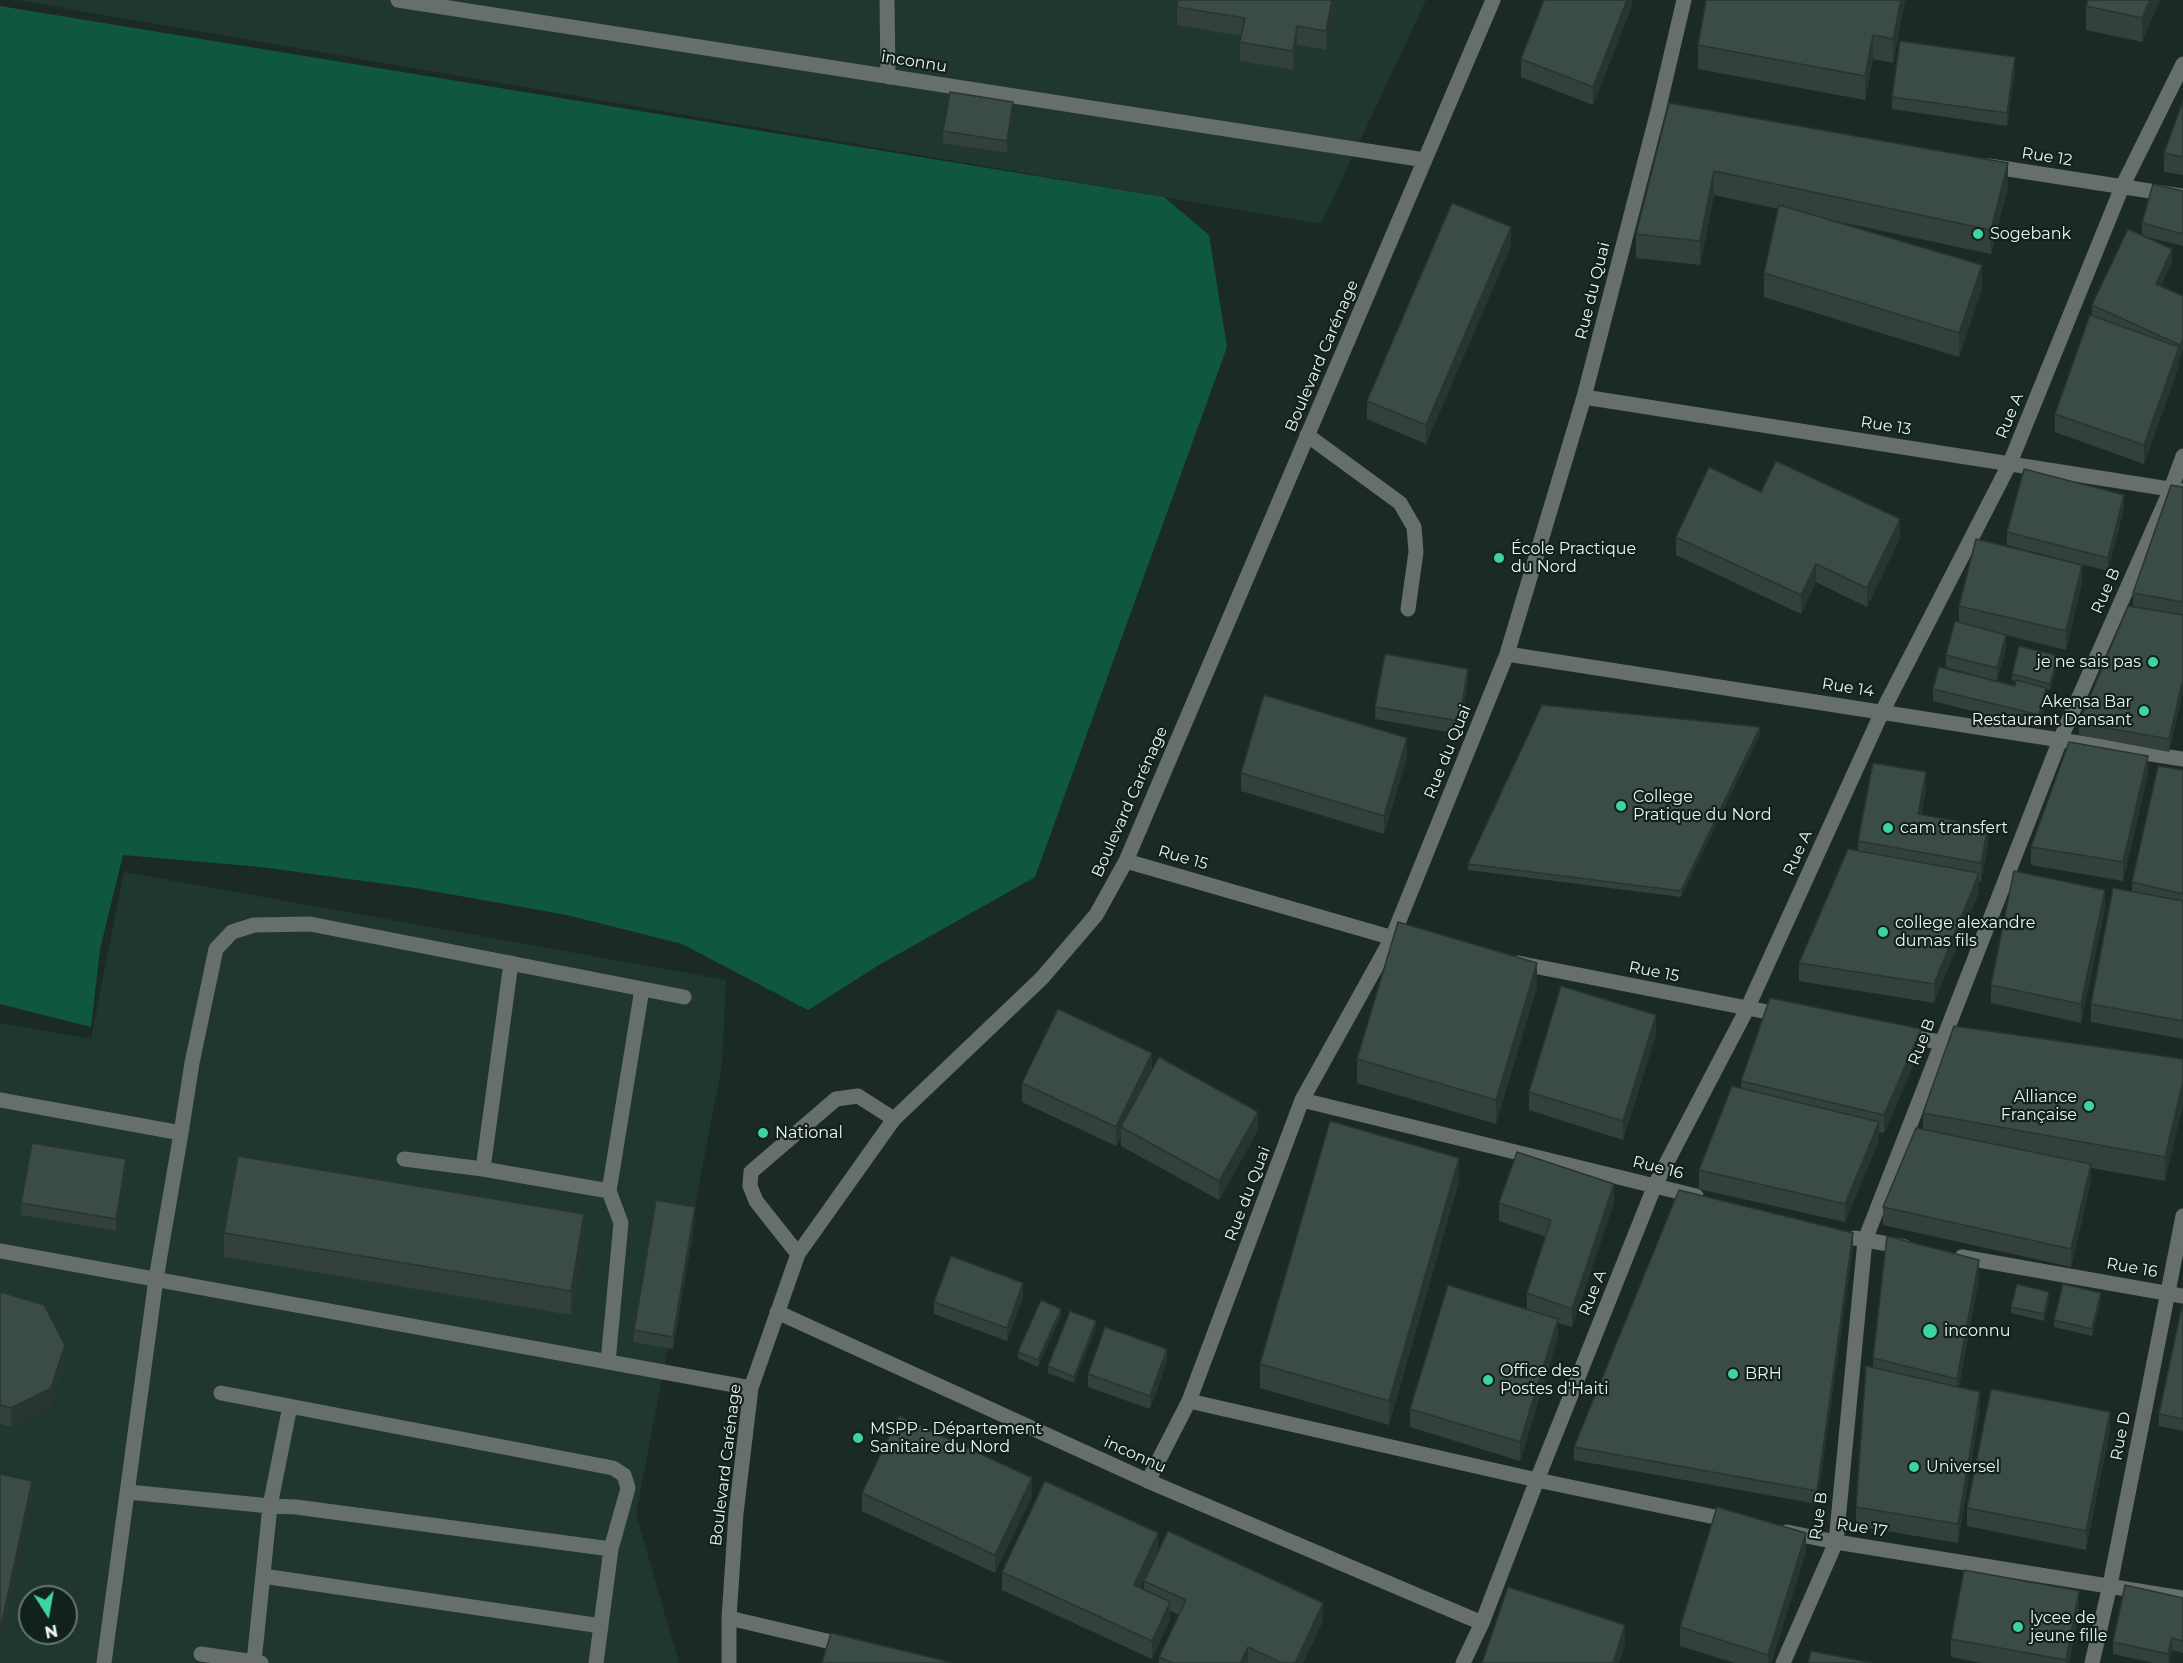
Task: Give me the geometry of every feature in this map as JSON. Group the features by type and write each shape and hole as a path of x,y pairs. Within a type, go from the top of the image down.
{"street":[{"name":"inconnu","path":"398,0 1425,160"},
{"path":"887,0 888,77"},
{"name":"Boulevard Carénage","path":"729,1663 729,1618 736,1513 751,1389 798,1254 894,1119 1042,978 1096,915 1126,861 1492,0"},
{"name":"Rue du Quai","path":"1148,1481 1189,1401 1302,1101 1392,938 1507,654 1584,397 1663,112 1684,0"},
{"name":"Rue A","path":"1463,1663 1482,1623 1655,1185 1747,1009 1882,712 2010,464 2122,187 2183,64"},
{"name":"Rue 12","path":"1971,163 2183,196"},
{"name":"Rue 13","path":"1584,397 2177,490"},
{"path":"1307,435 1400,503 1414,527 1416,552 1408,609"},
{"name":"Rue B","path":"1783,1663 1836,1542 1865,1240 2060,740 2177,490 2183,456"},
{"name":"Rue 14","path":"1507,654 2183,759"},
{"name":"Rue 15","path":"1126,861 1415,943"},
{"path":"105,1663 156,1279 192,1063 216,949 232,932 254,925 310,924 684,997"},
{"name":"Rue 15","path":"1507,961 1793,1017"},
{"path":"483,1169 511,963"},
{"path":"608,1362 621,1223 609,1191 642,989"},
{"path":"1884,1033 1964,1046"},
{"path":"798,1254 756,1201 750,1186 751,1172 826,1105 836,1099 858,1096 894,1119"},
{"path":"0,1100 181,1133"},
{"name":"Rue 16","path":"1302,1101 1710,1200"},
{"path":"404,1159 483,1169 609,1191"},
{"name":"Rue D","path":"2092,1663 2110,1585 2183,1216"},
{"path":"1843,1234 1923,1250"},
{"path":"0,1251 751,1389"},
{"name":"Rue 16","path":"1946,1254 2183,1296"},
{"name":"inconnu","path":"777,1312 1148,1481 1482,1623"},
{"path":"221,1393 613,1468 624,1475 628,1488 611,1549 596,1663"},
{"path":"1189,1401 1537,1480 1744,1523"},
{"path":"201,1654 258,1663 270,1506 290,1406"},
{"path":"128,1492 296,1507 611,1549"},
{"name":"Rue 17","path":"1767,1528 1836,1542 2183,1598"},
{"path":"263,1576 601,1626"},
{"path":"729,1618 862,1650"}],"shaded area":[{"path":"17,0 1426,0 1321,224"},
{"path":"0,6 1164,197 1209,235 1227,347 1035,877 879,965 808,1010 682,944 567,915 415,888 261,867 123,855 100,949 91,1027 0,1004"},
{"path":"124,872 726,980 722,1065 636,1514 679,1663 0,1663 0,1023 91,1039"}],"building":[{"path":"1178,0 1332,0 1326,31 1297,26 1293,51 1240,42 1245,18 1177,7"},
{"path":"1544,0 1627,0 1593,87 1521,59"},
{"path":"1706,0 1901,0 1893,39 1873,35 1865,76 1698,45"},
{"path":"2088,0 2150,0 2142,18 2086,6"},
{"path":"1900,41 2015,57 2007,113 1892,97"},
{"path":"950,92 1013,102 1007,141 943,131"},
{"path":"2183,101 2183,157 2164,153"},
{"path":"1669,103 2008,163 1991,230 1714,171 1700,241 1636,234"},
{"path":"2153,184 2183,191 2183,234 2142,223"},
{"path":"1452,203 1511,227 1426,425 1367,401"},
{"path":"1779,205 1982,265 1959,333 1764,273"},
{"path":"2128,229 2172,249 2156,284 2183,296 2183,338 2180,345 2092,305"},
{"path":"2090,315 2179,347 2144,445 2055,414"},
{"path":"1776,461 1900,519 1867,588 1816,564 1801,595 1676,537 1709,467 1761,492"},
{"path":"2024,469 2124,495 2108,558 2007,532"},
{"path":"2171,485 2183,487 2183,602 2133,593"},
{"path":"1976,539 2082,565 2066,631 1959,606"},
{"path":"2128,606 2183,615 2183,679 2169,739 2079,723"},
{"path":"1955,621 2006,635 1997,668 1946,655"},
{"path":"2019,646 2058,656 2050,684 2012,674"},
{"path":"1385,654 1468,669 1459,721 1375,707"},
{"path":"1939,667 2015,686 2016,680 2046,688 2039,715 1933,689"},
{"path":"1264,695 1407,738 1384,816 1241,773"},
{"path":"1542,705 1760,727 1681,891 1468,864"},
{"path":"2069,742 2148,756 2123,862 2031,847"},
{"path":"1873,763 1926,772 1918,814 1988,827 1981,863 1858,841"},
{"path":"2158,766 2183,770 2183,894 2132,882"},
{"path":"1848,849 1979,873 1934,984 1799,963"},
{"path":"2014,871 2105,890 2081,1004 1991,985"},
{"path":"2113,888 2183,901 2183,1021 2091,1004"},
{"path":"1398,922 1537,963 1496,1100 1357,1059"},
{"path":"1561,986 1656,1015 1623,1121 1529,1092"},
{"path":"1770,998 1921,1029 1884,1115 1741,1081"},
{"path":"1058,1009 1152,1053 1116,1127 1022,1083"},
{"path":"1954,1026 2183,1059 2183,1082 2165,1157 1923,1113"},
{"path":"1159,1057 1258,1112 1219,1181 1121,1127"},
{"path":"1732,1086 1879,1122 1845,1204 1699,1170"},
{"path":"1330,1121 1459,1158 1389,1401 1260,1364"},
{"path":"1916,1128 2091,1164 2071,1249 1883,1207"},
{"path":"32,1143 126,1159 116,1219 21,1203"},
{"path":"1517,1152 1614,1184 1572,1309 1527,1293 1551,1220 1499,1203"},
{"path":"238,1156 584,1214 571,1291 224,1233"},
{"path":"1679,1190 1853,1233 1817,1491 1574,1447"},
{"path":"656,1200 695,1207 673,1337 634,1330"},
{"path":"1887,1236 1979,1260 1957,1379 1873,1358"},
{"path":"951,1256 1023,1283 1007,1328 934,1302"},
{"path":"2017,1284 2049,1292 2044,1314 2011,1307"},
{"path":"2063,1284 2101,1293 2092,1329 2054,1320"},
{"path":"1448,1285 1558,1319 1520,1442 1410,1409"},
{"path":"0,1292 44,1305 65,1345 51,1388 11,1408 0,1405"},
{"path":"1041,1300 1061,1309 1038,1360 1018,1352"},
{"path":"2183,1306 2183,1419 2159,1414"},
{"path":"1070,1311 1096,1321 1074,1377 1048,1366"},
{"path":"1105,1327 1167,1349 1150,1396 1088,1374"},
{"path":"1866,1366 1980,1392 1958,1524 1856,1507"},
{"path":"1991,1389 2110,1412 2086,1531 1967,1508"},
{"path":"899,1416 1032,1478 995,1555 862,1493"},
{"path":"0,1474 32,1481 0,1631"},
{"path":"1045,1481 1158,1533 1134,1585 1170,1602 1152,1641 1002,1572"},
{"path":"1717,1507 1806,1533 1768,1655 1680,1627"},
{"path":"1168,1531 1323,1603 1295,1663 1282,1663 1248,1647 1240,1663 1172,1663 1159,1657 1186,1600 1144,1581"},
{"path":"1964,1570 2079,1591 2066,1660 1951,1639"},
{"path":"2125,1585 2183,1598 2183,1641 2172,1638 2168,1654 2113,1642"},
{"path":"1508,1587 1625,1625 1613,1663 1482,1663"},
{"path":"831,1633 953,1663 822,1663"},
{"path":"1811,1651 1872,1663 1808,1663"}],"place":[{"name":"Sogebank","path":"1978,234"},
{"name":"École Practique du Nord","path":"1499,558"},
{"name":"je ne sais pas","path":"2153,662"},
{"name":"Akensa Bar Restaurant Dansant","path":"2144,711"},
{"name":"College Pratique du Nord","path":"1621,806"},
{"name":"cam transfert","path":"1888,828"},
{"name":"college alexandre dumas fils","path":"1883,932"},
{"name":"Alliance Française","path":"2089,1106"},
{"name":"National","path":"763,1133"},
{"name":"inconnu","path":"1930,1331"},
{"name":"BRH","path":"1733,1374"},
{"name":"Office des Postes d'Haiti","path":"1488,1380"},
{"name":"MSPP - Département Sanitaire du Nord","path":"858,1438"},
{"name":"Universel","path":"1914,1467"},
{"name":"lycee de jeune fille","path":"2018,1627"}]}
